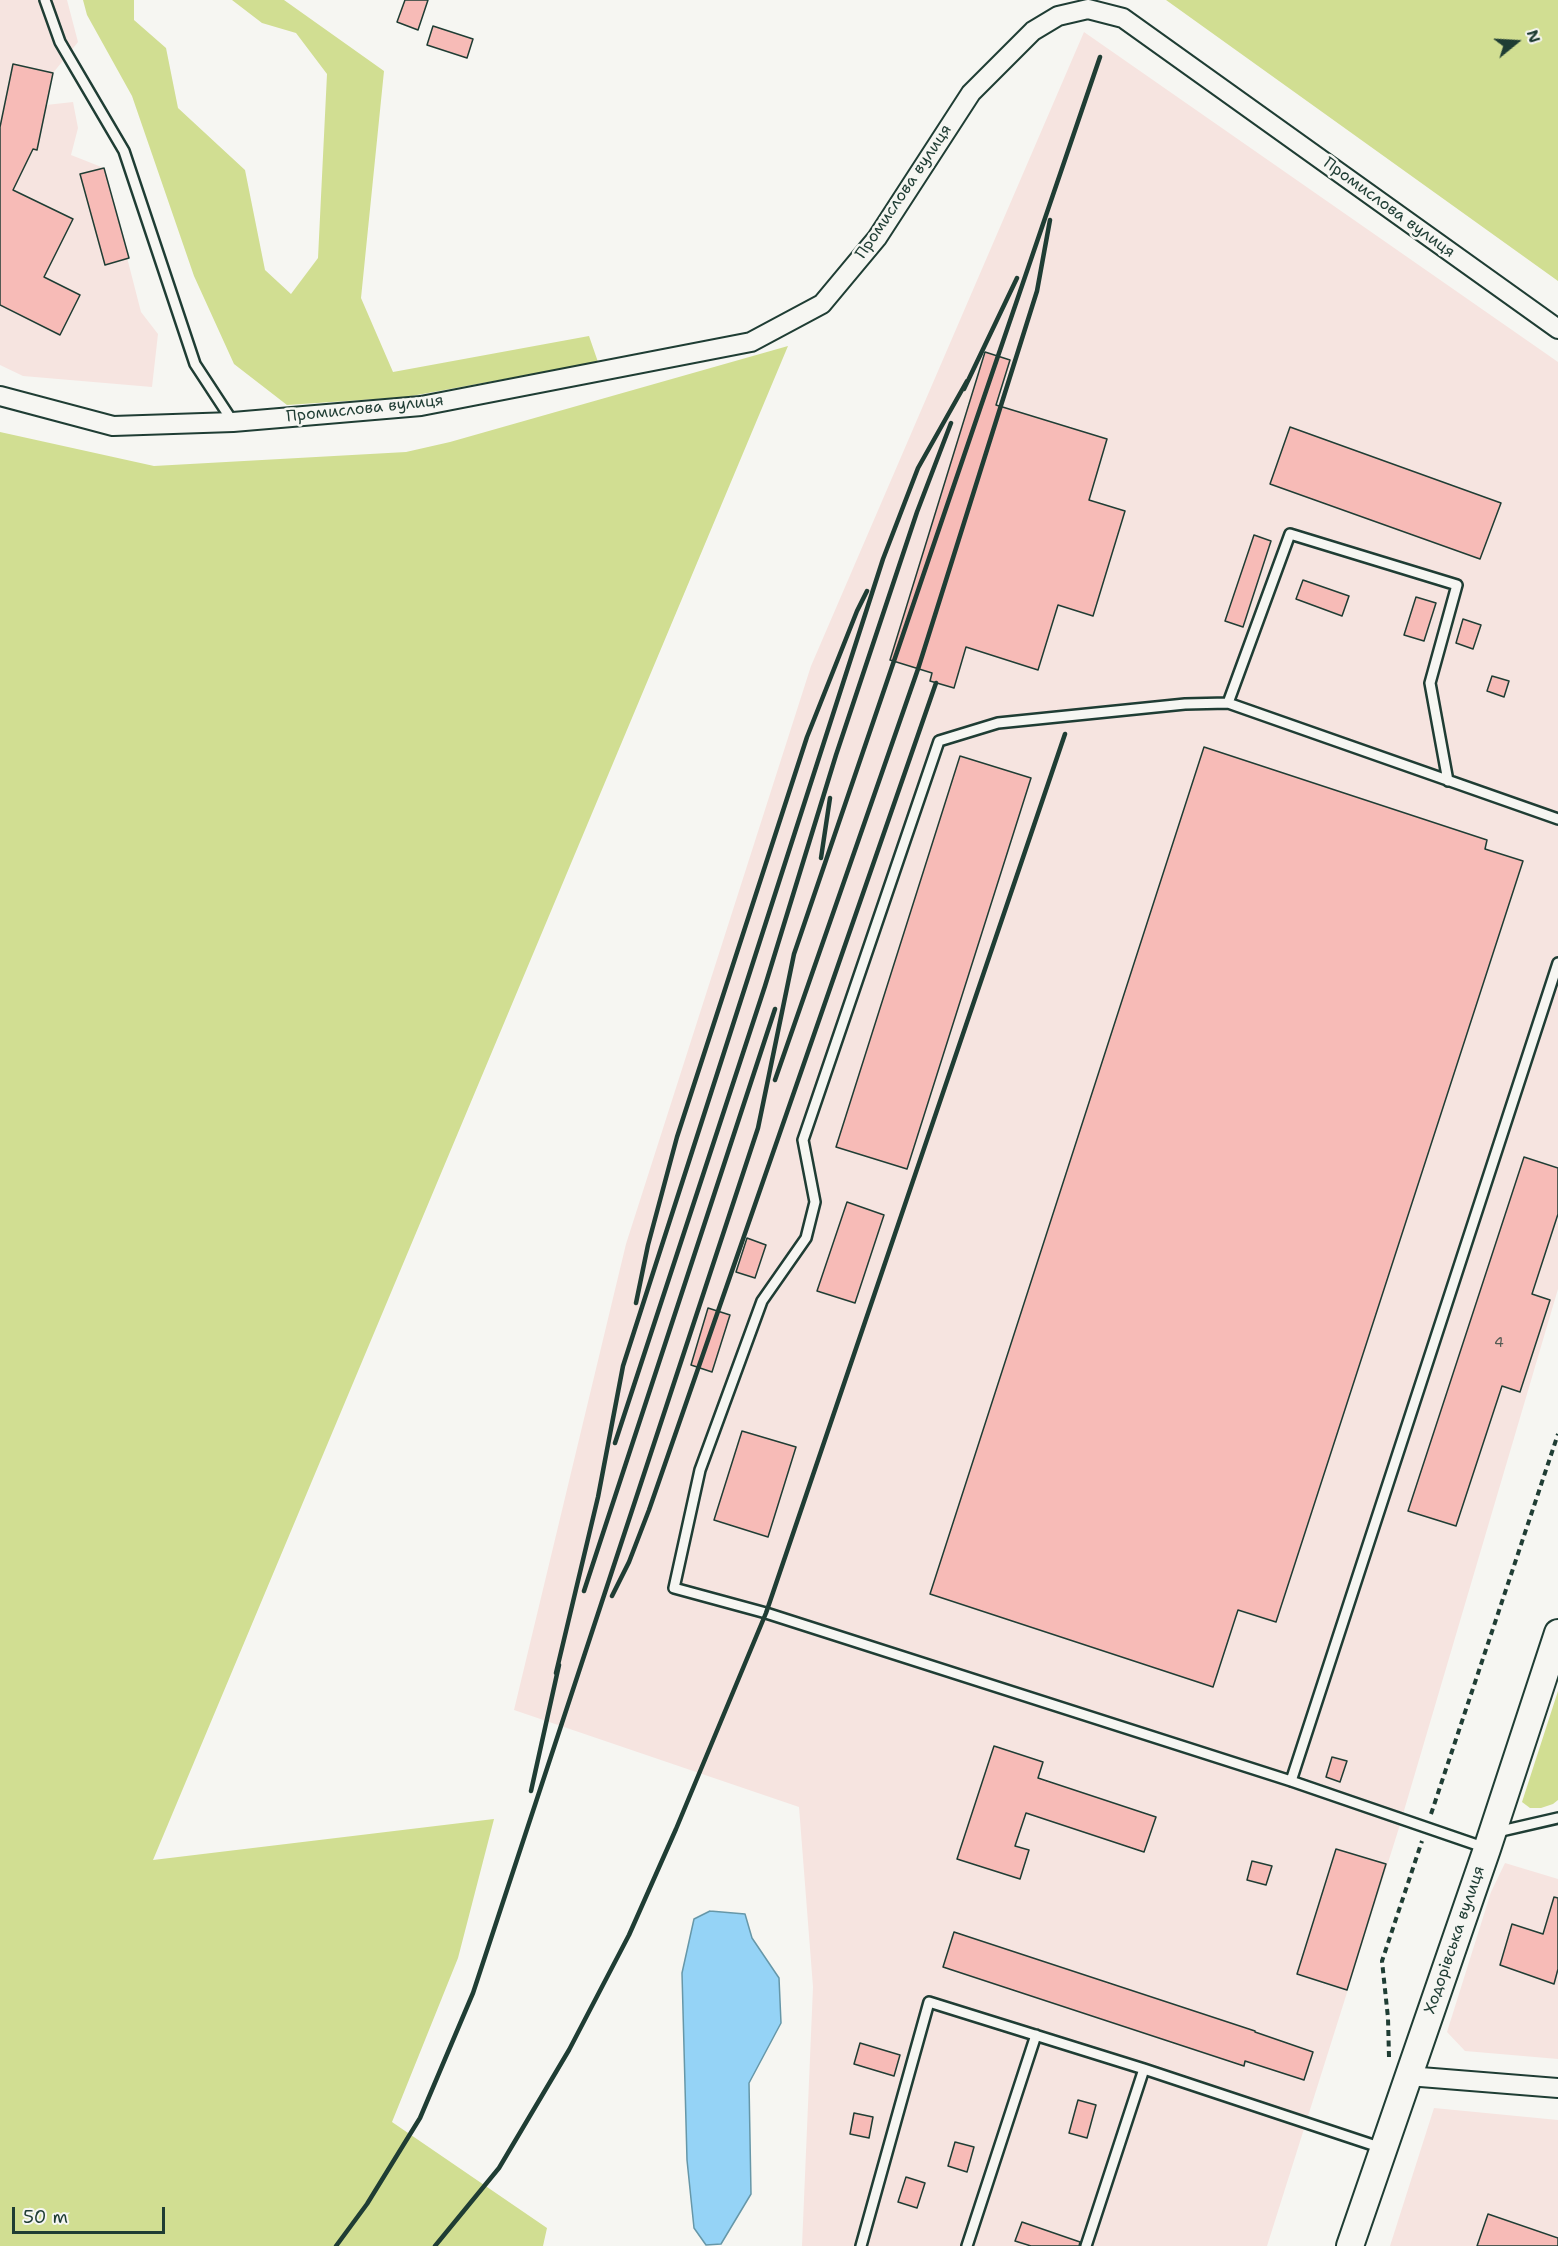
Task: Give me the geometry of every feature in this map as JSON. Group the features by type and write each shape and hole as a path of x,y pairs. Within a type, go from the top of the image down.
{"main road":[{"name":"Ходорівська вулиця","path":"1350,2246 1382,2148 1398,2071 1489,1841 1557,1638"}],"street":[{"name":"Промислова вулиця","path":"0,396 113,426 233,422 421,406 752,342 822,304 877,238 971,93 1033,31 1058,16 1088,9 1123,18 1558,329"},
{"path":"1398,2071 1558,2088"}],"lane":[{"path":"45,0 60,42 124,151 195,364 233,422"},
{"path":"1228,703 1290,534 1457,585 1430,683 1448,781"},
{"path":"1558,819 1228,703 1185,704 998,723 939,741 803,1140 815,1202 806,1238 762,1301 700,1470 674,1588 766,1613 1292,1781 1426,1827 1489,1841 1558,1818"},
{"path":"1292,1781 1558,963"},
{"path":"861,2246 929,2002 1144,2069 1382,2148"},
{"path":"967,2246 1036,2035"},
{"path":"1086,2246 1144,2069"}],"path":[{"path":"1398,2071 1390,2055 1382,1961 1558,1434"}],"shaded area":[{"path":"0,0 67,0 78,42 53,73 46,105 73,102 78,128 71,155 104,168 141,312 158,334 152,387 23,376 0,365"},
{"path":"1084,32 1558,362 1558,1289 1398,1831 1267,2246 802,2246 813,1987 799,1807 514,1710 626,1244 811,666"},
{"path":"1505,1863 1558,1879 1558,2059 1465,2051 1447,2032 1491,1892"},
{"path":"1434,2108 1558,2120 1558,2246 1390,2246"}],"green space":[{"path":"83,0 134,0 134,20 166,48 178,108 245,170 265,270 291,294 318,258 327,74 296,33 262,23 232,0 284,0 384,71 361,298 393,372 589,336 598,362 406,397 287,405 234,364 194,276 132,96 87,15"},
{"path":"1166,0 1558,0 1558,281"},
{"path":"788,346 153,1860 494,1819 458,1958 392,2122 547,2228 543,2246 0,2246 0,432 154,466 406,452 450,442"},
{"path":"1558,1691 1558,1800 1541,1808 1530,1808 1522,1802"}],"water":[{"path":"710,1911 745,1914 752,1938 779,1978 781,2023 749,2083 751,2194 721,2244 706,2245 694,2228 687,2160 682,1973 694,1919"}],"building":[{"path":"405,0 428,0 418,30 397,22"},
{"path":"433,26 473,39 467,58 427,45"},
{"path":"13,64 53,73 37,150 33,149 13,190 73,219 44,277 80,295 60,335 0,305 0,127"},
{"path":"104,168 129,258 105,265 80,174"},
{"path":"985,352 1010,360 996,405 1107,439 1089,500 1125,511 1093,616 1058,605 1038,670 966,647 954,688 930,681 932,673 890,660"},
{"path":"1290,427 1501,503 1480,559 1270,484"},
{"path":"1254,535 1271,541 1243,627 1225,621"},
{"path":"1303,580 1349,596 1342,616 1296,599"},
{"path":"1416,597 1436,603 1424,641 1404,635"},
{"path":"1463,619 1481,625 1473,649 1456,643"},
{"path":"1492,676 1509,681 1504,697 1487,691"},
{"path":"1204,747 1487,840 1485,849 1523,861 1276,1622 1238,1610 1213,1687 930,1594"},
{"path":"960,756 1031,778 907,1169 836,1147"},
{"path":"1524,1157 1558,1168 1558,1214 1532,1294 1550,1300 1520,1392 1502,1386 1456,1526 1408,1511"},
{"path":"847,1202 884,1215 855,1303 817,1291"},
{"path":"747,1238 766,1245 755,1278 736,1272"},
{"path":"708,1308 730,1315 712,1372 691,1365"},
{"path":"742,1431 796,1447 768,1537 714,1520"},
{"path":"994,1746 1043,1762 1038,1778 1156,1817 1144,1852 1026,1813 1015,1846 1029,1850 1020,1879 957,1859"},
{"path":"1332,1757 1347,1761 1340,1782 1326,1777"},
{"path":"1336,1849 1386,1864 1347,1990 1297,1974"},
{"path":"1252,1861 1272,1866 1266,1885 1247,1880"},
{"path":"1554,1897 1558,1898 1558,1969 1554,1984 1500,1965 1512,1924 1543,1934"},
{"path":"954,1932 1313,2052 1304,2080 1245,2061 1244,2066 943,1967"},
{"path":"860,2043 900,2055 894,2076 854,2064"},
{"path":"1078,2100 1096,2105 1087,2138 1069,2133"},
{"path":"854,2113 873,2117 869,2138 850,2134"},
{"path":"955,2142 974,2147 967,2172 948,2166"},
{"path":"906,2177 925,2183 917,2208 898,2202"},
{"path":"1488,2214 1558,2238 1558,2246 1477,2246"},
{"path":"1022,2222 1080,2242 1079,2246 1031,2246 1015,2241"}],"railway":[{"path":"336,2246 367,2204 420,2118 473,1993 758,1128 794,954 1100,57"},
{"path":"775,1080 918,669 1037,291 1050,220"},
{"path":"964,389 1017,278"},
{"path":"556,1673 598,1497 623,1366 883,559 918,468 967,381"},
{"path":"615,1443 765,986 836,755 917,512 951,423"},
{"path":"636,1303 648,1245 677,1137 807,737 867,591"},
{"path":"612,1596 629,1562 649,1510 936,683"},
{"path":"435,2246 499,2168 569,2050 629,1935 676,1829 766,1613 1065,734"},
{"path":"821,858 830,798"},
{"path":"584,1591 775,1009"},
{"path":"531,1791 559,1665"}]}
